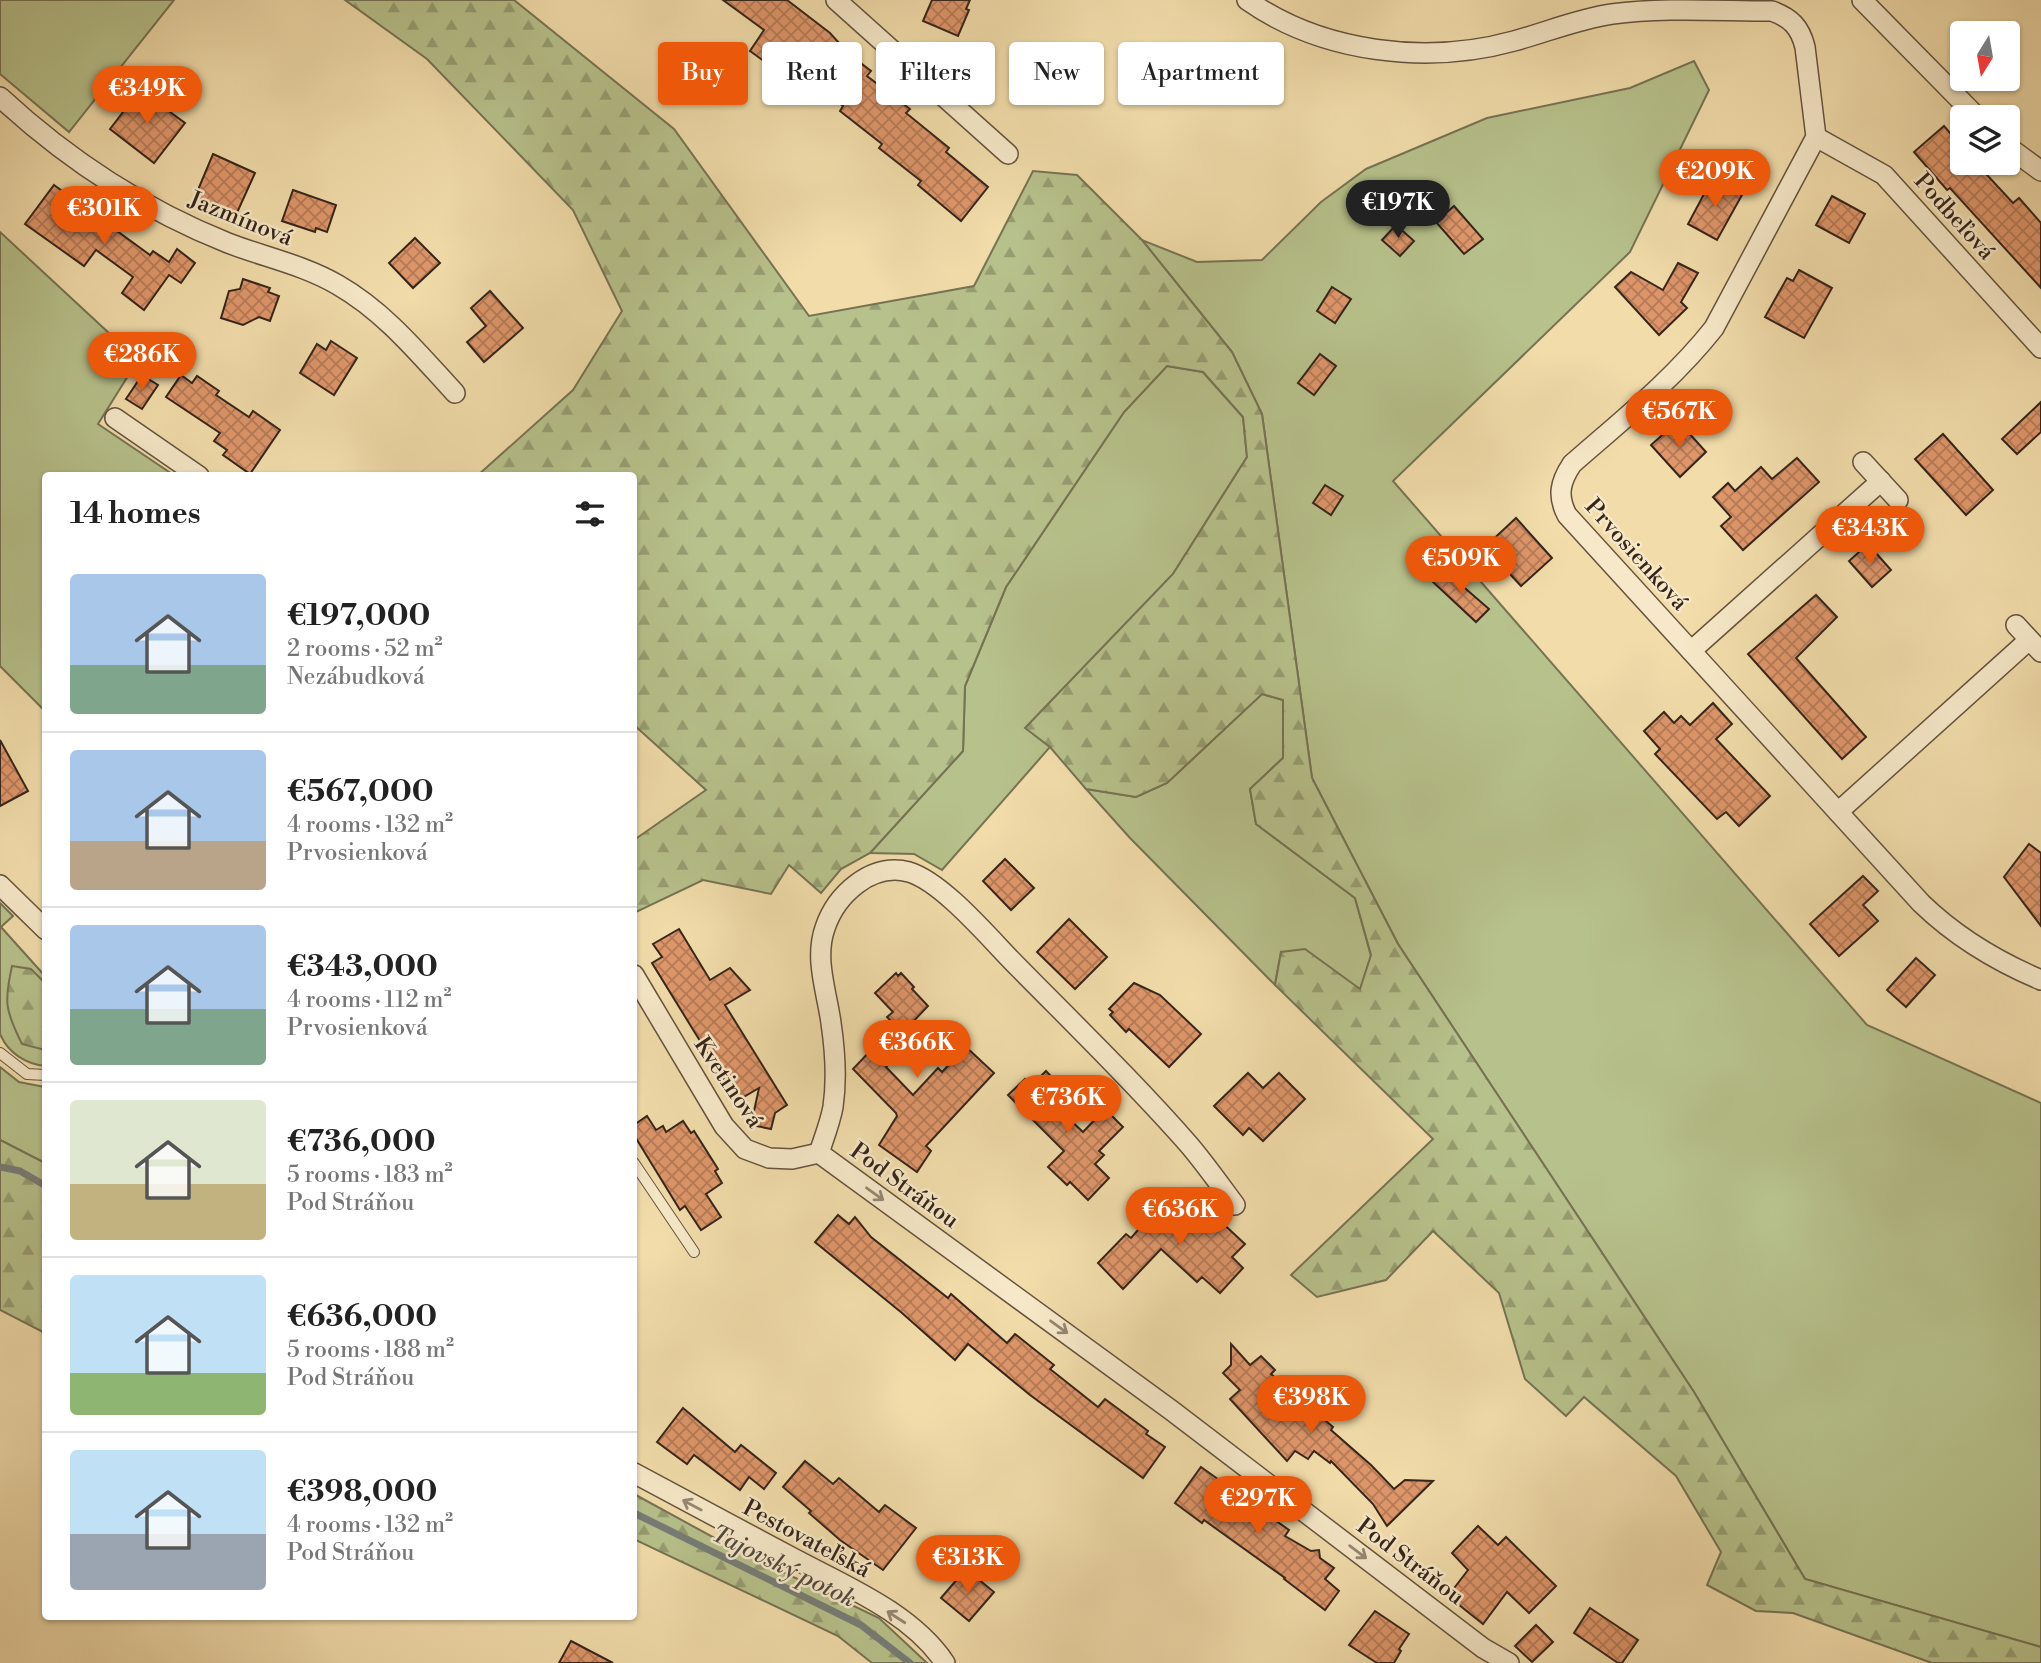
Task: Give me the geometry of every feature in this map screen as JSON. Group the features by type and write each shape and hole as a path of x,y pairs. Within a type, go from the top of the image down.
{"street":[{"path":"1247,0 1296,26 1344,43 1383,51 1428,54 1472,50 1513,42 1566,24 1668,5 1773,5 1795,23 1802,34 1816,137"},
{"path":"1862,0 1965,105"},
{"path":"841,2 1008,155"},
{"name":"Jazmínová","path":"0,97 48,139 141,201 228,243 312,272 354,295 388,321 455,393"},
{"name":"Podbeľová","path":"1816,137 1884,175 2041,348"},
{"name":"Prvosienková","path":"1816,137 1714,328 1670,377 1572,464 1560,489 1561,503 1567,514 1938,920 1994,959 2041,980"},
{"path":"2020,156 2041,171"},
{"path":"115,418 193,472"},
{"path":"1863,462 1898,500"},
{"path":"1691,651 1881,481"},
{"path":"1838,812 2035,646 2016,625"},
{"name":"Pod Stráňou","path":"1235,1205 1156,1108 935,885 909,872 881,871 858,882 838,903 824,929 820,958 832,1023 835,1071 833,1108 819,1153 1171,1409 1483,1647 1508,1663"},
{"path":"0,885 42,926"},
{"name":"Kvetinová","path":"637,980 724,1126 745,1149 769,1158 792,1159 819,1153"},
{"name":"Pestovateľská","path":"637,1475 869,1599 910,1625 945,1663"}],"lane":[{"path":"0,1053 27,1074 42,1075"},
{"path":"637,1167 694,1252"}],"green space":[{"path":"0,0 174,0 69,132 0,74"},
{"path":"345,0 514,0 674,129 809,316 974,286 1033,171 1077,175 1142,240 1232,352 1262,414 1312,778 1398,944 1694,1392 1805,1579 2041,1647 2041,1663 1932,1663 1793,1613 1756,1611 1707,1585 1721,1552 1676,1476 1584,1397 1566,1416 1525,1379 1499,1293 1433,1231 1386,1280 1317,1297 1291,1275 1433,1139 1275,985 1281,952 1305,949 1360,989 1371,955 1355,898 1256,824 1250,789 1283,758 1283,700 1262,694 1167,783 1136,797 1086,789 1050,747 1025,728 1173,574 1247,457 1243,417 1203,372 1167,366 1124,412 1006,587 965,686 963,751 870,853 841,869 821,893 789,865 771,894 703,880 637,912 637,838 706,790 637,728 637,472 481,472 573,390 622,311 573,210 427,59"},
{"path":"1694,61 1709,90 1630,252 1393,481 1867,1025 2041,1103 2041,1647 1805,1579 1694,1392 1398,944 1312,778 1262,414 1232,352 1142,240 1197,262 1262,260 1321,202 1366,169 1487,118 1630,88"},
{"path":"0,232 138,360 98,424 169,472 42,472 42,708 0,666"},
{"path":"1167,366 1203,372 1243,417 1247,457 1173,574 1026,728 1050,747 942,870 914,854 870,853 963,751 965,686 1006,587 1124,412"},
{"path":"1262,694 1283,700 1283,758 1250,789 1256,824 1355,898 1371,956 1360,990 1281,952 1275,985 1130,838 1086,789 1136,797 1167,783"},
{"path":"0,903 13,916 1,927 42,973 42,1065 18,1056 3,1041 0,1034"},
{"path":"12,966 31,969 42,980 42,1049 22,1044 9,1014 8,989"},
{"path":"0,1067 19,1082 42,1086 42,1161 0,1140"},
{"path":"0,1140 42,1161 42,1331 0,1310"},
{"path":"637,1496 731,1547 879,1618 927,1663 872,1663 838,1636 637,1540"}],"building":[{"path":"723,0 787,0 838,42 762,42 762,60 750,51 764,30"},
{"path":"932,0 970,0 966,9 969,10 958,36 923,21"},
{"path":"862,64 871,71 867,76 876,83 876,105 905,105 910,109 906,113 949,148 946,152 988,187 961,221 918,185 921,181 879,148 882,144 840,111 843,106 862,105"},
{"path":"140,90 185,123 154,163 110,129"},
{"path":"1944,126 1950,133 1950,175 1987,175 2013,203 2019,198 2041,223 2041,288 1950,188 1947,190 1914,152"},
{"path":"213,154 255,173 236,215 195,197"},
{"path":"1712,179 1742,195 1717,240 1688,224"},
{"path":"54,185 150,255 153,251 169,262 177,249 195,263 181,283 169,275 144,310 122,293 133,277 96,250 84,266 25,224"},
{"path":"293,190 336,205 327,232 316,228 315,232 282,221"},
{"path":"1832,196 1865,214 1849,243 1816,225"},
{"path":"1454,206 1483,239 1464,254 1436,222"},
{"path":"1396,225 1414,241 1400,256 1382,240"},
{"path":"415,238 440,263 413,288 389,263"},
{"path":"1678,263 1698,273 1681,302 1687,308 1659,335 1615,287 1631,272 1663,290"},
{"path":"1799,270 1832,288 1804,338 1765,317 1787,278 1793,281"},
{"path":"243,279 270,288 268,292 279,296 270,321 259,317 243,325 221,318 229,291 240,289"},
{"path":"1332,287 1351,299 1335,323 1317,311"},
{"path":"490,291 523,328 484,362 467,342 486,326 471,308"},
{"path":"331,341 357,358 334,395 300,373 317,344 326,350"},
{"path":"1320,354 1336,366 1314,395 1298,383"},
{"path":"142,375 158,385 142,409 126,399"},
{"path":"181,375 192,383 197,376 219,391 216,395 249,417 253,411 280,430 251,472 247,472 223,455 227,450 214,441 220,433 166,397"},
{"path":"2041,402 2041,432 2017,454 2002,439"},
{"path":"1678,421 1706,452 1680,477 1651,445"},
{"path":"1943,434 1993,490 1966,515 1915,459"},
{"path":"1797,458 1819,482 1743,550 1721,526 1731,517 1713,497 1728,483 1735,491 1761,467 1772,479"},
{"path":"1325,485 1343,496 1331,515 1313,503"},
{"path":"1516,518 1552,558 1521,586 1485,547"},
{"path":"1868,544 1891,570 1872,587 1849,561"},
{"path":"1444,570 1489,609 1476,622 1433,582"},
{"path":"1816,595 1837,617 1796,658 1866,737 1842,759 1748,654"},
{"path":"1713,703 1732,724 1716,739 1770,796 1739,826 1726,812 1717,819 1655,754 1660,749 1644,731 1664,712 1674,723 1681,716 1690,725"},
{"path":"0,740 28,791 0,806"},
{"path":"2029,844 2041,853 2041,926 2004,877"},
{"path":"1005,859 1034,888 1011,910 983,881"},
{"path":"1863,876 1878,891 1863,905 1878,921 1839,956 1810,924"},
{"path":"1069,919 1107,957 1075,989 1037,952"},
{"path":"679,929 710,980 730,968 750,990 725,1005 787,1105 775,1113 771,1129 751,1125 759,1088 737,1101 652,963 662,957 653,944"},
{"path":"1916,958 1935,975 1906,1007 1887,990"},
{"path":"896,973 898,976 901,973 928,1006 909,1026 918,1036 886,1067 913,1095 938,1068 942,1072 966,1047 994,1073 926,1146 931,1151 917,1172 879,1145 897,1116 896,1113 853,1069 895,1025 887,1017 893,1012 875,993"},
{"path":"1134,983 1160,995 1201,1034 1169,1067 1129,1029 1126,1032 1110,1015 1113,1012 1109,1009"},
{"path":"1046,1071 1062,1088 1050,1101 1083,1132 1105,1109 1123,1127 1099,1151 1104,1155 1095,1164 1109,1178 1088,1200 1070,1182 1067,1185 1048,1167 1064,1151 1008,1095 1025,1079 1031,1086"},
{"path":"1248,1073 1263,1088 1279,1073 1305,1099 1263,1141 1249,1128 1243,1135 1214,1106"},
{"path":"647,1116 656,1130 663,1126 666,1132 683,1121 691,1133 694,1131 718,1169 715,1171 722,1183 706,1194 721,1217 701,1230 685,1206 680,1210 637,1140 637,1123"},
{"path":"1189,1192 1245,1244 1232,1257 1243,1268 1220,1293 1202,1277 1197,1282 1161,1249 1123,1289 1098,1263 1126,1234 1131,1238 1147,1220 1154,1227"},
{"path":"838,1215 849,1224 855,1217 871,1237 948,1298 951,1294 1007,1343 1015,1334 1054,1365 1050,1369 1098,1407 1105,1399 1148,1431 1146,1434 1165,1447 1143,1478 1030,1395 968,1344 955,1360 815,1242"},
{"path":"1231,1344 1250,1365 1261,1356 1275,1370 1271,1374 1280,1382 1278,1385 1311,1414 1314,1411 1333,1427 1331,1430 1394,1489 1405,1480 1433,1481 1387,1526 1373,1504 1331,1461 1330,1463 1314,1451 1308,1459 1295,1451 1287,1461 1230,1399 1240,1390 1223,1373 1231,1365"},
{"path":"683,1408 735,1452 741,1445 776,1473 764,1489 749,1477 740,1490 694,1455 687,1464 657,1442"},
{"path":"805,1461 833,1484 839,1478 879,1512 885,1505 916,1528 883,1570 840,1540 783,1487"},
{"path":"1201,1467 1289,1530 1285,1536 1311,1551 1319,1550 1320,1558 1334,1568 1325,1579 1339,1591 1325,1610 1204,1520 1202,1523 1175,1503"},
{"path":"1478,1526 1498,1545 1506,1537 1556,1586 1529,1613 1507,1592 1483,1624 1448,1596 1468,1570 1452,1553"},
{"path":"966,1569 994,1592 969,1621 941,1598"},
{"path":"1590,1608 1638,1640 1622,1663 1618,1663 1574,1633"},
{"path":"1375,1611 1409,1634 1394,1663 1377,1663 1349,1645"},
{"path":"1536,1625 1553,1642 1532,1662 1515,1646"},
{"path":"571,1641 613,1663 559,1663"}],"waterway":[{"name":"Tajovský potok","path":"0,1167 20,1171 42,1184"},
{"name":"Tajovský potok","path":"637,1514 861,1625 910,1663"}]}
